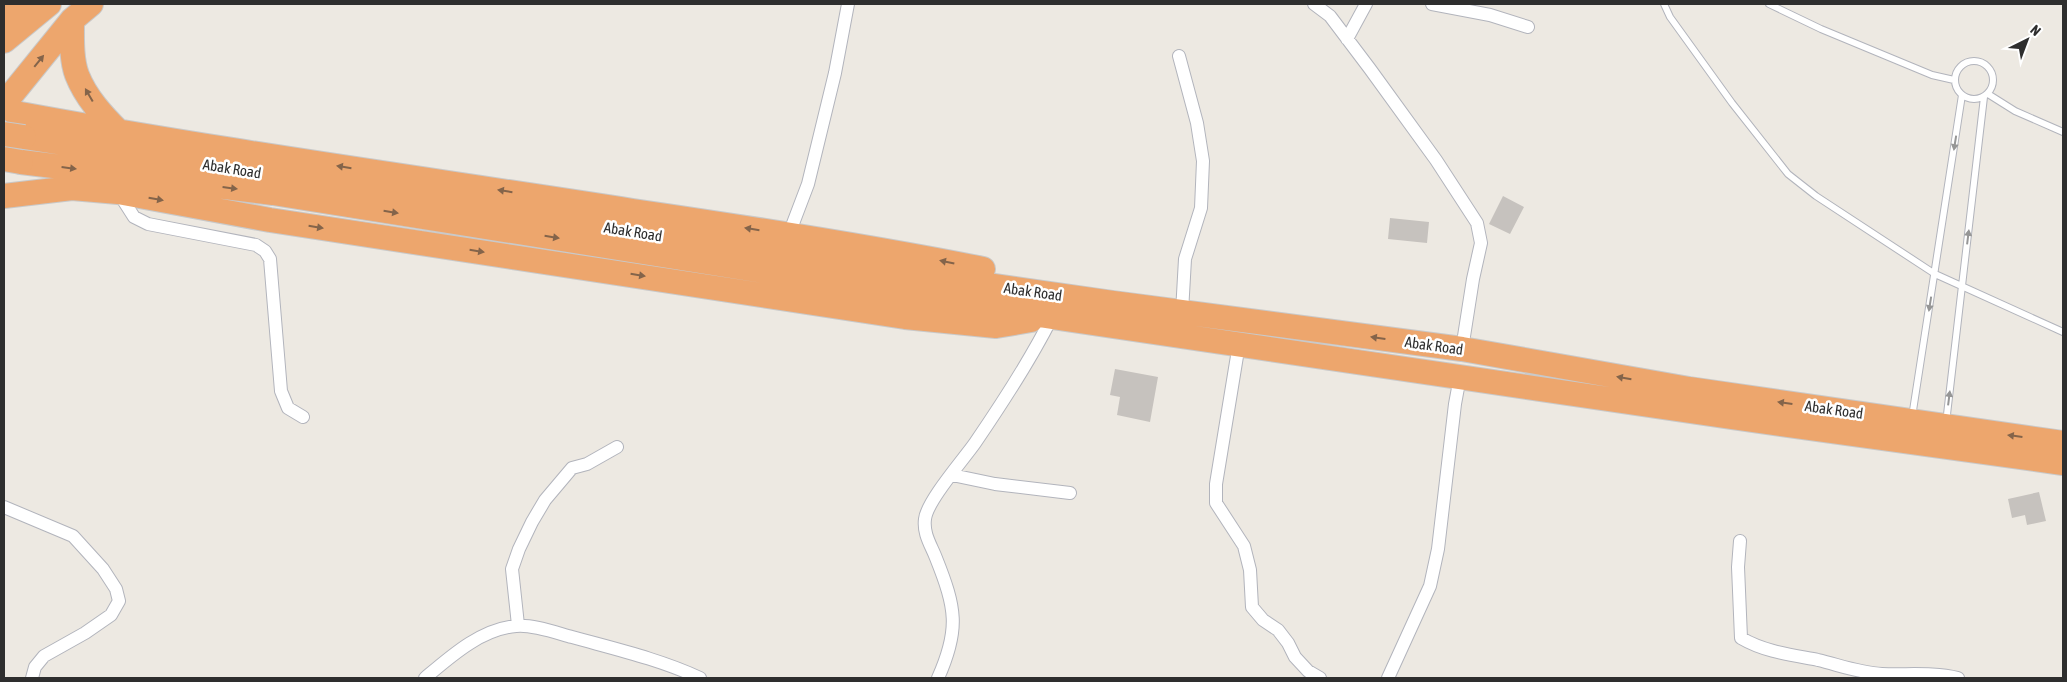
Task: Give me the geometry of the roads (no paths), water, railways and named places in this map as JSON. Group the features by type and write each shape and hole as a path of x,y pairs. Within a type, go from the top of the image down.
{"highway":[{"path":"4,17 48,4"},
{"path":"4,41 48,4"},
{"path":"9,102 72,20 91,4"},
{"path":"72,20 72,43 77,75 97,109 119,132"},
{"path":"9,102 119,132 789,234 907,254 1003,274 1113,303"},
{"path":"4,189 14,172 19,158 19,127 9,102"},
{"name":"Abak Road","path":"14,135 809,259 1113,303 1462,349 1945,437 2063,463"},
{"name":"Abak Road","path":"12,160 273,193 1052,316 1460,377 1910,431"},
{"path":"4,196 72,188 118,192 270,220 905,316 996,326 1052,316"},
{"name":"Abak Road","path":"1945,437 2063,443"}],"street":[{"path":"789,234 808,184 835,73 848,4"},
{"path":"1314,4 1330,16 1436,160 1477,223 1481,243 1473,279 1462,349"},
{"path":"1347,39 1366,4"},
{"path":"1432,4 1490,15 1528,26"},
{"path":"1179,56 1197,123 1203,161 1201,208 1185,259 1182,312"},
{"path":"118,192 134,217 148,224 256,245 266,251 270,259 281,391 288,408 303,416"},
{"path":"938,678 953,635 954,617 936,559 925,534 925,517 936,496 1030,362 1052,316"},
{"path":"1239,344 1216,484 1216,503 1244,546 1250,570 1252,607 1263,620 1278,630 1288,643 1295,658 1308,671 1320,678"},
{"path":"1388,678 1411,631 1432,577 1438,549 1460,377"},
{"path":"518,625 512,569 532,522 545,500 572,468 587,464 617,447"},
{"path":"952,475 995,484 1070,493"},
{"path":"4,507 73,536 103,569 116,589 119,602 111,615 85,633 44,656 35,667 32,678"},
{"path":"1740,541 1738,567 1741,638 1752,645 1785,654 1819,660 1852,670 1881,674 1911,673 1958,678"},
{"path":"425,678 467,644 497,630 518,625 548,631 637,655 675,667 700,678"}],"lane":[{"path":"1664,4 1670,16 1732,103 1788,174 1816,196 1935,274 2063,332"},
{"path":"1769,4 1821,29 1932,75 1954,80"},
{"path":"1945,437 1986,96 1993,87 1994,78 1992,70 1978,60 1969,61 1956,72 1954,80 1957,89 1962,95 1973,99 1986,96 2063,132"},
{"path":"1910,431 1962,95"}]}
